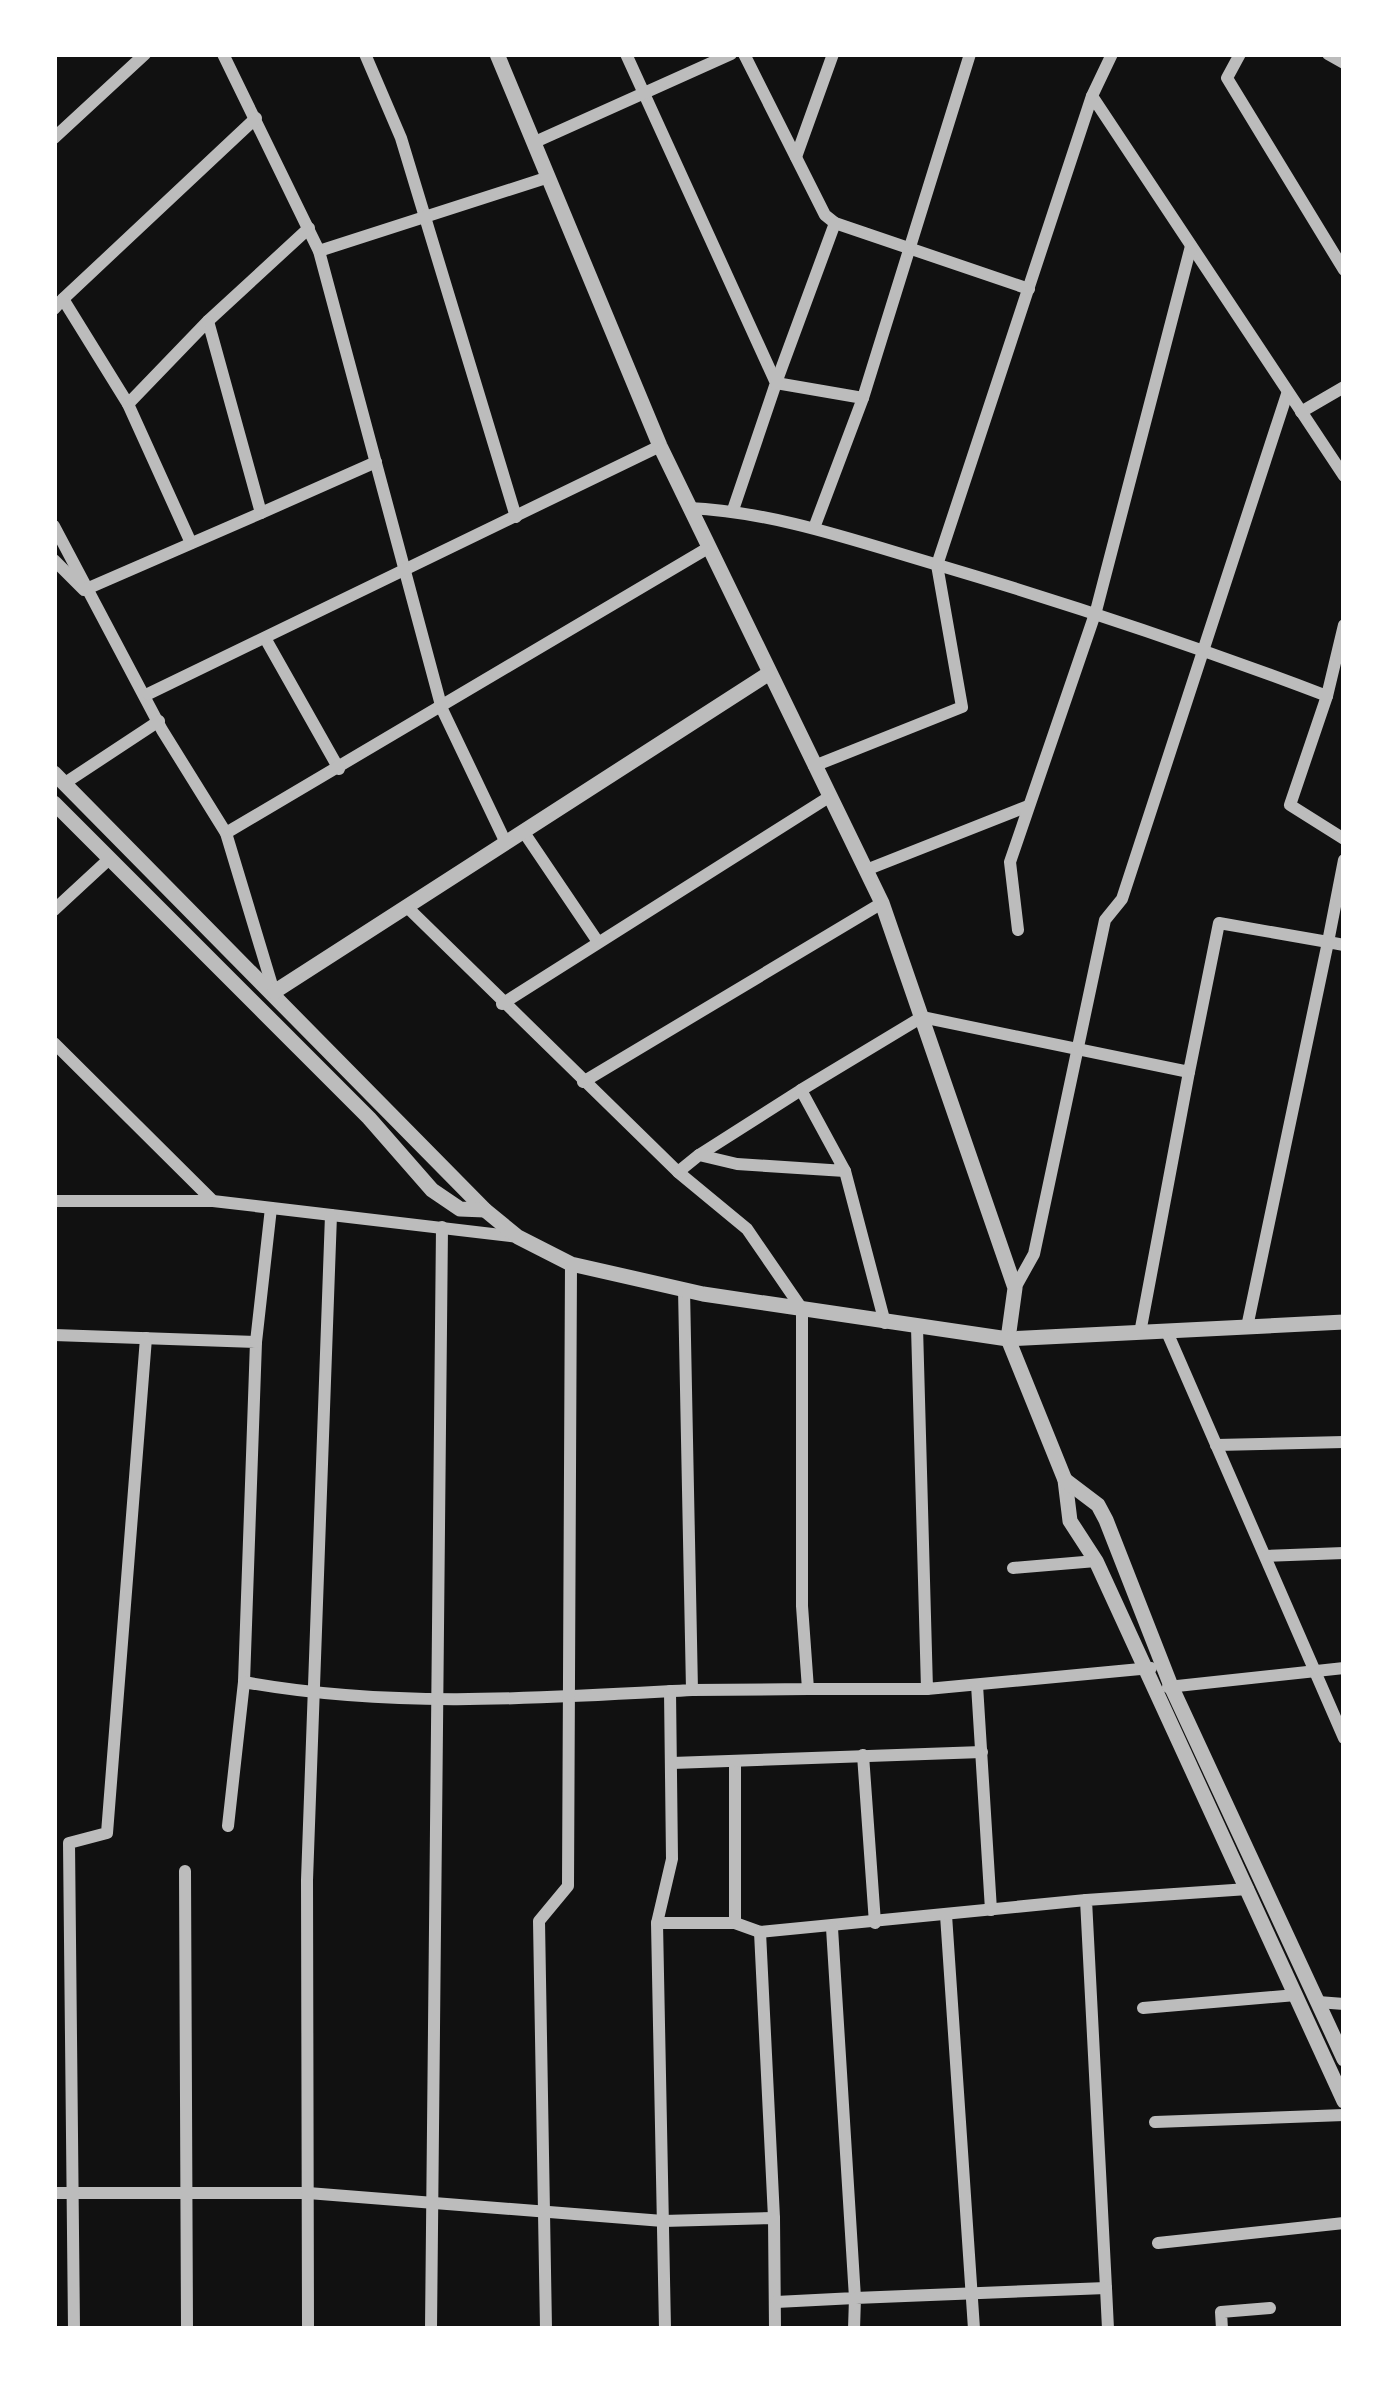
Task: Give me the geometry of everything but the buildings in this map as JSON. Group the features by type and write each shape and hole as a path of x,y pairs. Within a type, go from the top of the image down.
{"street":[{"path":"54,138 145,54"},
{"path":"223,54 319,251 442,709 506,843"},
{"path":"365,54 401,138 516,517"},
{"path":"496,54 660,446 882,904 1016,1288"},
{"path":"626,54 776,383"},
{"path":"535,142 731,54"},
{"path":"745,54 825,215 907,250 1029,289"},
{"path":"796,157 833,54"},
{"path":"814,528 863,398 970,54"},
{"path":"814,766 962,707 938,565 1092,96 1112,54"},
{"path":"1240,54 1227,77 1344,270"},
{"path":"1328,54 1344,63"},
{"path":"1092,96 1344,476"},
{"path":"191,543 128,404 59,304 256,118"},
{"path":"319,251 549,177"},
{"path":"734,510 835,223"},
{"path":"128,404 309,227"},
{"path":"1018,930 1010,862 1096,611 1191,246"},
{"path":"208,321 261,513"},
{"path":"776,383 863,398"},
{"path":"1301,412 1344,387"},
{"path":"1287,394 1207,651 1122,899 1105,920 1034,1254 1016,1288 1008,1340 1065,1480 1070,1521 1154,1667 1344,2101"},
{"path":"148,694 660,446"},
{"path":"84,590 376,462"},
{"path":"689,508 734,510 814,528 1096,611 1327,696"},
{"path":"54,526 84,590 226,833 274,992"},
{"path":"226,833 709,548"},
{"path":"54,560 84,590"},
{"path":"1344,625 1327,696 1289,805 1344,839"},
{"path":"265,638 339,769"},
{"path":"274,992 768,674"},
{"path":"159,722 59,778 485,1210 518,1237 571,1264 684,1289 1008,1340 1344,1322"},
{"path":"502,1004 829,797"},
{"path":"54,803 369,1118 428,1186 460,1209 485,1210"},
{"path":"866,870 1028,806"},
{"path":"524,831 598,943"},
{"path":"1247,1327 1344,860"},
{"path":"54,910 107,861"},
{"path":"583,1082 882,904"},
{"path":"407,907 678,1172 747,1229 802,1309 802,1606 808,1689"},
{"path":"1140,1333 1219,923 1344,945"},
{"path":"678,1172 922,1017 1190,1072"},
{"path":"56,1048 213,1201"},
{"path":"801,1090 844,1171 885,1323"},
{"path":"699,1155 737,1164 844,1171"},
{"path":"54,1201 213,1201 518,1237"},
{"path":"228,1826 244,1682 256,1342 271,1208"},
{"path":"308,2329 314,1695 332,1215"},
{"path":"431,2329 442,1227"},
{"path":"546,2329 538,1921 568,1886 571,1264"},
{"path":"684,1289 692,1690"},
{"path":"917,1327 927,1689"},
{"path":"1167,1331 1344,1738"},
{"path":"54,1335 256,1342"},
{"path":"74,2329 69,1844 107,1833 146,1338"},
{"path":"1216,1445 1344,1442"},
{"path":"1065,1480 1098,1505 1120,1554 1154,1667"},
{"path":"1266,1556 1344,1553"},
{"path":"1013,1568 1096,1561 1120,1554"},
{"path":"244,1682 314,1695 571,1696 692,1690 927,1689 1154,1667"},
{"path":"1163,1687 1344,1668"},
{"path":"977,1685 991,1910"},
{"path":"1163,1687 1295,1948 1344,2059"},
{"path":"665,2329 657,1923 672,1859 670,1691"},
{"path":"672,1762 982,1752"},
{"path":"863,1755 875,1923"},
{"path":"735,1761 735,1923"},
{"path":"185,1871 188,2329"},
{"path":"657,1923 735,1923 760,1932 832,1928 1085,1900 1248,1889"},
{"path":"1085,1900 1108,2329"},
{"path":"946,1915 974,2329"},
{"path":"832,1928 854,2329"},
{"path":"760,1932 776,2329"},
{"path":"1277,1954 1295,1948"},
{"path":"1143,2008 1296,1995"},
{"path":"1318,2002 1344,2004"},
{"path":"1155,2122 1344,2115"},
{"path":"54,2193 308,2194 663,2221 774,2218"},
{"path":"1158,2243 1344,2223"},
{"path":"776,2302 1106,2288"},
{"path":"1222,2329 1221,2312 1270,2308"}]}
